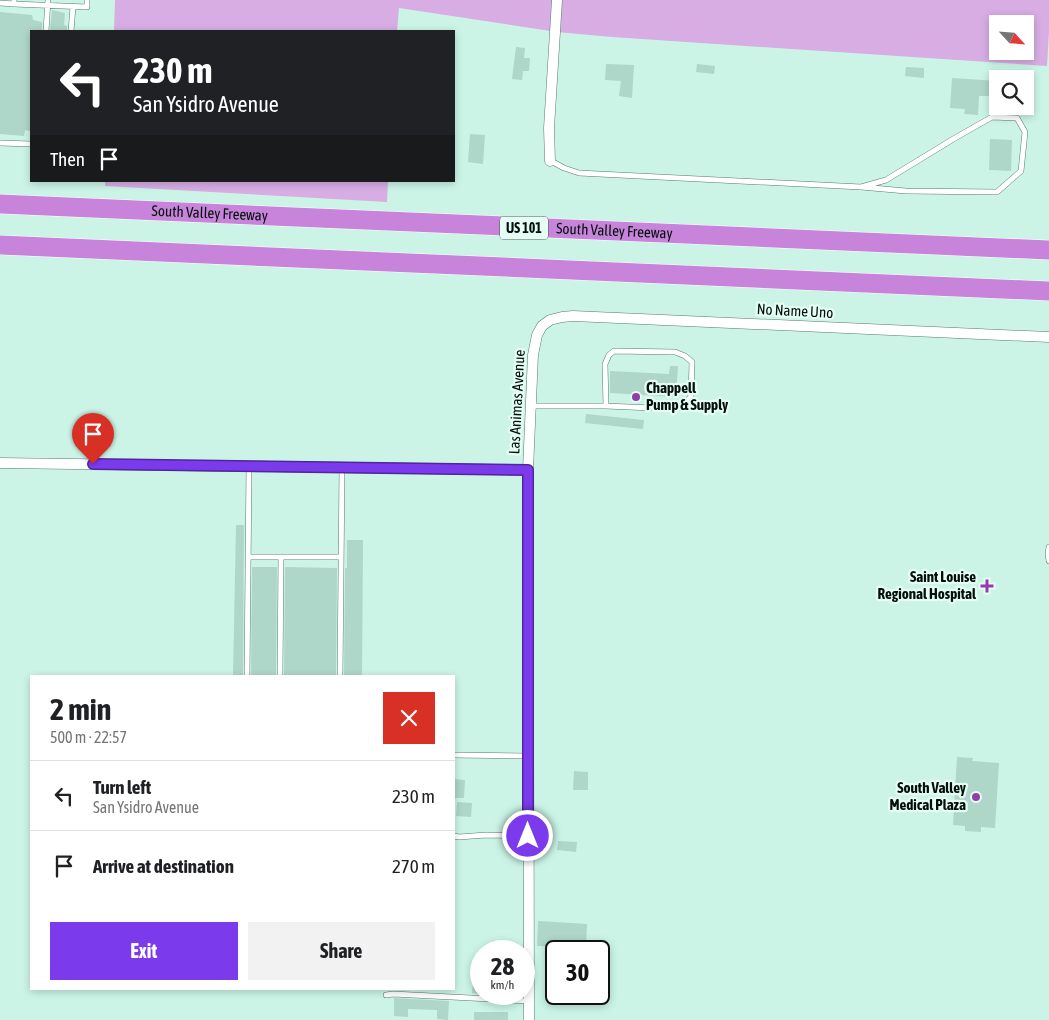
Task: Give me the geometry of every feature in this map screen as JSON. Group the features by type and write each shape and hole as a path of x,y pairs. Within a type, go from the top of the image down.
{"highway":[{"name":"South Valley Freeway","path":"0,204 1049,250"},
{"path":"0,246 1049,291"}],"street":[{"path":"550,161 549,128 557,0"},
{"name":"No Name Uno","path":"542,326 550,320 573,316 1049,337"},
{"name":"Las Animas Avenue","path":"529,940 528,470 533,355 537,335 542,326"},
{"path":"0,463 528,470"},
{"name":"Las Animas Avenue","path":"529,1005 529,1020"}],"lane":[{"path":"0,3 48,3 87,7 87,0"},
{"path":"46,30 48,3"},
{"path":"72,30 73,7"},
{"path":"550,161 579,173 861,187 906,191 997,192 1021,171 1025,132 1017,118 992,117 886,180 861,187"},
{"path":"0,143 30,144"},
{"path":"531,406 606,406 675,409 684,406 691,396 692,362 685,356 675,352 614,351 608,355 605,364 606,406"},
{"path":"247,675 249,466"},
{"path":"340,675 342,467"},
{"path":"1049,547 1049,561"},
{"path":"248,557 341,557"},
{"path":"280,675 281,557"},
{"path":"455,755 528,756"},
{"path":"455,836 528,836"},
{"path":"386,995 470,998"}],"shaded area":[{"path":"115,0 1049,0 1047,66 557,32 399,8 397,30 114,30"},
{"path":"105,182 388,182 387,202 105,186"}],"building":[{"path":"52,10 65,13 64,25 67,26 67,30 50,30"},
{"path":"0,12 32,15 33,20 42,22 42,30 30,30 30,131 25,130 24,136 0,134"},
{"path":"516,47 525,48 524,58 530,58 529,71 523,71 522,80 512,79"},
{"path":"606,64 634,65 632,98 619,96 621,81 605,80"},
{"path":"697,64 715,66 714,74 696,72"},
{"path":"906,67 924,68 924,78 905,76"},
{"path":"952,78 989,80 989,96 979,96 978,115 964,114 965,109 950,108"},
{"path":"470,134 485,135 483,164 468,162"},
{"path":"990,139 1012,140 1011,171 989,170"},
{"path":"670,366 678,366 676,397 610,393 610,371 669,374"},
{"path":"586,414 644,420 643,429 585,423"},
{"path":"236,525 244,525 243,675 233,675"},
{"path":"347,540 363,540 362,675 344,675 345,568 347,568"},
{"path":"252,567 277,567 276,675 251,675"},
{"path":"285,567 337,568 336,675 284,675"},
{"name":"South Valley Medical Plaza","path":"957,757 973,758 972,761 999,763 995,828 981,827 981,832 965,831 965,826 953,825"},
{"path":"574,771 588,772 588,790 573,790"},
{"path":"455,779 465,780 464,798 455,798"},
{"path":"457,802 472,803 471,817 456,816"},
{"path":"558,841 577,842 576,852 557,850"},
{"path":"538,921 587,924 586,940 545,940 545,946 537,946"},
{"path":"394,998 449,1001 448,1020 437,1019 437,1010 408,1009 408,1017 394,1016"},
{"path":"474,1012 508,1012 508,1020 474,1020"}],"place":[{"name":"Chappell Pump & Supply","path":"636,397"},
{"name":"Saint Louise Regional Hospital","path":"987,586"},
{"name":"South Valley Medical Plaza","path":"976,797"}],"route":[{"path":"93,464 528,470 528,836"}]}
